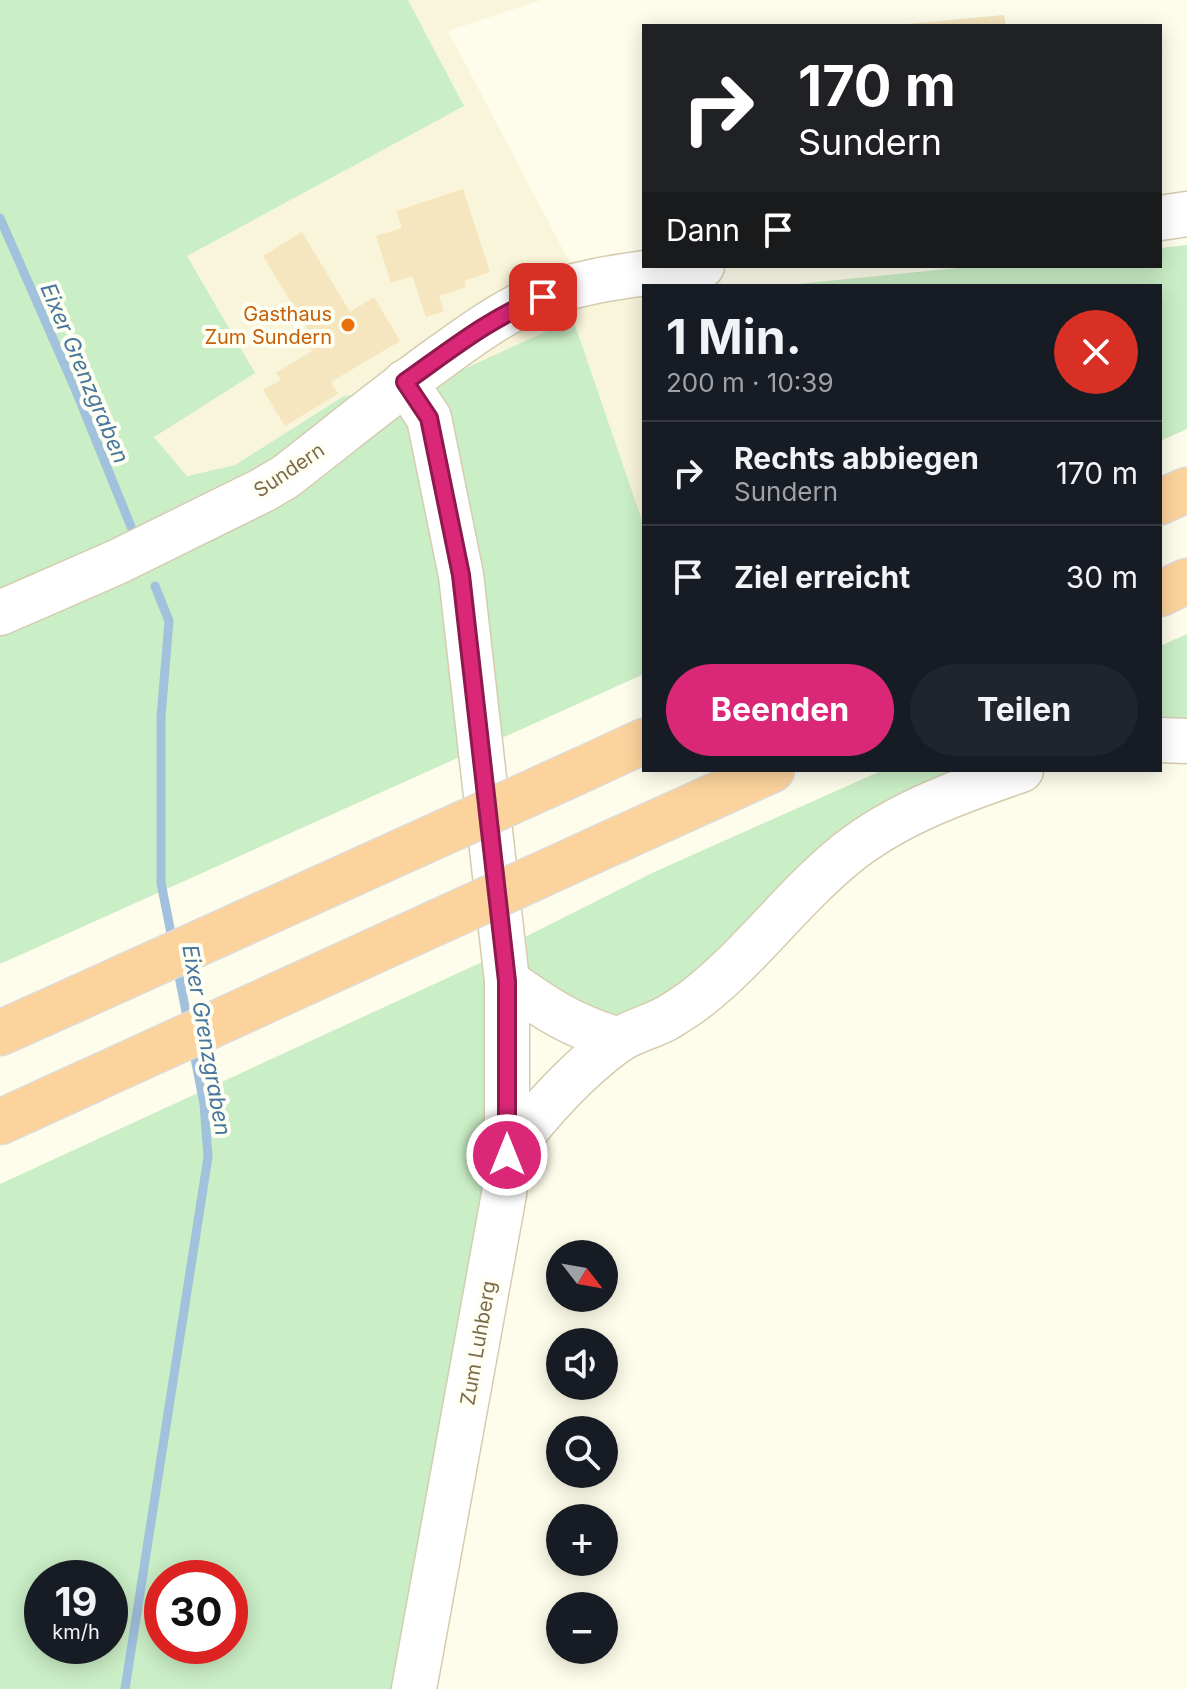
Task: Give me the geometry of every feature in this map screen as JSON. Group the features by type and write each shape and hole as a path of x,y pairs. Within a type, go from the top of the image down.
{"highway":[{"path":"1162,501 1187,490"},
{"path":"1162,593 1187,581"},
{"path":"0,1033 642,742"},
{"path":"0,1122 768,772"}],"street":[{"name":"Sundern","path":"0,613 162,540 285,477 405,382 523,304 605,279 687,268"},
{"path":"405,382 429,418 461,575 507,981 507,1155"},
{"path":"1162,740 1187,741"},
{"path":"507,1155 528,1125 565,1087 619,1040 667,1018 695,1000 729,971 846,854 881,830 942,799 1016,772"},
{"path":"507,981 553,1014 587,1030 619,1040"},
{"name":"Zum Luhberg","path":"414,1689 490,1275 504,1194 507,1155"}],"shaded area":[{"path":"408,0 541,0 448,31 571,265 718,268 721,284 642,284 642,520 573,319 429,385 344,396 235,465 187,476 154,436 255,373 187,256 464,106"}],"green space":[{"path":"0,0 408,0 464,106 187,256 255,373 154,437 187,476 235,465 344,396 429,385 573,319 642,520 642,675 0,964"},
{"path":"1187,245 1187,429 1162,440 1162,284 797,284 958,268 1162,268 1162,248"},
{"path":"1187,634 1187,732 1162,730 1162,645"},
{"path":"879,772 983,772 700,980 644,1016 601,1021 526,968 522,951 525,937 652,873"},
{"path":"493,957 494,1186 403,1689 0,1689 0,1184"}],"building":[{"path":"1004,15 1006,24 908,24"},
{"path":"463,189 490,272 464,281 466,287 439,296 444,311 426,317 412,276 391,283 376,236 402,228 396,211"},
{"name":"Gasthaus Zum Sundern","path":"302,232 350,312 374,297 400,341 331,382 338,394 285,426 263,390 281,380 276,373 312,351 307,342 313,339 263,256"}],"waterway":[{"name":"Eixer Grenzgraben","path":"0,218 76,391 136,539"},
{"name":"Eixer Grenzgraben","path":"155,586 169,621 161,717 161,883 173,943"},
{"name":"Eixer Grenzgraben","path":"177,966 188,1022"},
{"name":"Eixer Grenzgraben","path":"125,1689 208,1157 204,1104 193,1048"}],"place":[{"name":"Gasthaus Zum Sundern","path":"348,325"}],"route":[{"path":"507,1155 507,981 461,575 429,418 405,382 484,327 523,304 543,297"}]}
